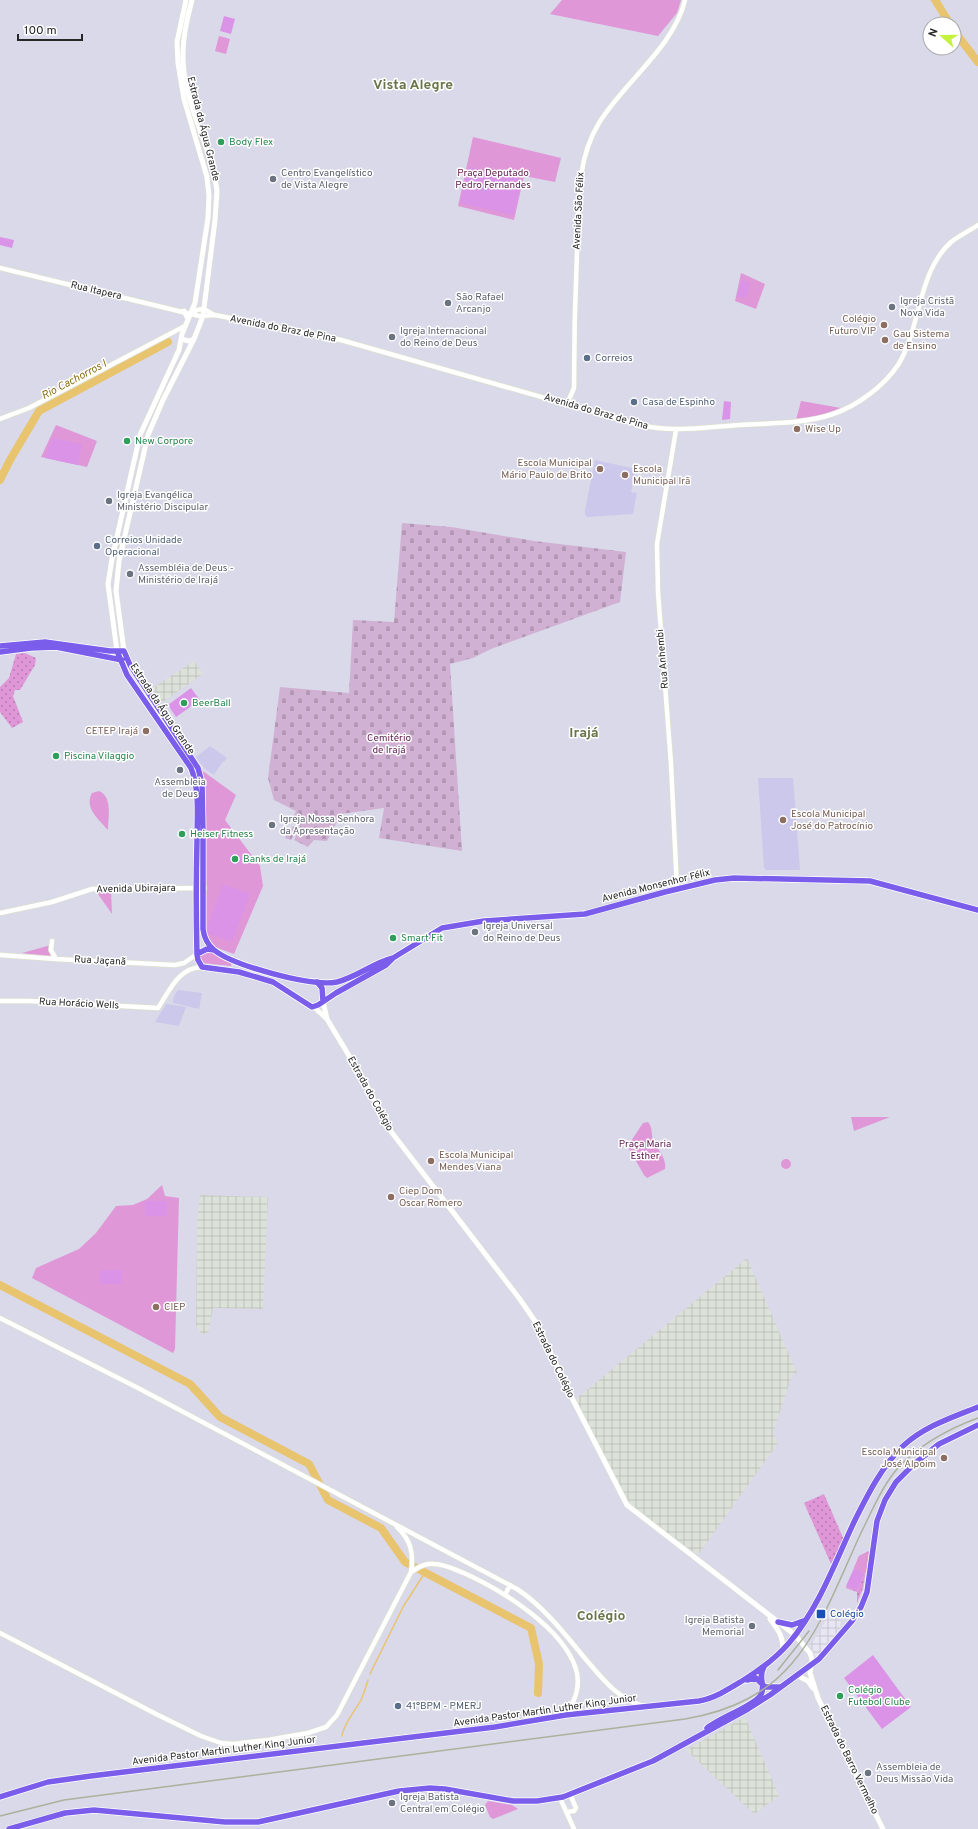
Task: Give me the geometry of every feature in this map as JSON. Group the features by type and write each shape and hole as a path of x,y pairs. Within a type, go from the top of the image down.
{"main road":[{"name":"Estrada da Água Grande","path":"115,645 109,598 109,574 138,443 179,350 181,338 196,298 207,227 209,196 207,177 184,99 178,63 178,34 186,0"},
{"name":"Estrada da Água Grande","path":"192,0 184,36 184,68 190,101 213,170 216,191 215,220 204,309 203,316 194,339 157,414 144,448 116,577 116,591 124,651 127,660 198,768 202,783 204,888 203,929 207,942 214,950"},
{"path":"184,311 188,319"},
{"path":"181,338 189,341 194,339"},
{"path":"151,411 157,414"},
{"path":"0,646 45,642 113,651 124,651"},
{"path":"113,651 115,645"},
{"path":"0,652 56,647 119,660 127,660"},
{"name":"Estrada da Água Grande","path":"113,651 127,675 191,768 194,775 196,798 196,954 202,967"},
{"name":"Avenida Monsenhor Félix","path":"214,950 247,966 317,982 329,983 343,980 393,958 431,934 442,928 453,925 484,921 585,914 677,889 715,880 734,878 853,880 881,882 978,910"},
{"path":"196,954 207,949 214,950"},
{"name":"Avenida Monsenhor Félix","path":"314,1007 386,966 393,958"},
{"path":"365,977 366,974 373,969 372,966"},
{"path":"202,967 239,972 273,982 314,1007"},
{"path":"317,982 322,988 323,1001"},
{"name":"Estrada do Colégio","path":"323,1001 327,1019"},
{"name":"Estrada do Colégio","path":"314,1007 327,1019 366,1084 386,1125 519,1298 537,1324 571,1396 627,1505 692,1554 765,1614 795,1635 808,1649 811,1656 811,1664"},
{"name":"Avenida Pastor Martin Luther King Junior","path":"0,1797 48,1782 495,1727 566,1715 705,1700 734,1686 765,1665 782,1650 795,1635 805,1620 869,1492 895,1455 917,1434 930,1426 978,1407"},
{"path":"9,1829 65,1813 94,1810 225,1822 258,1822 399,1791 430,1788 445,1789 513,1801 537,1801 560,1798 653,1761 748,1709 781,1687 818,1659 856,1616 861,1607 867,1592 878,1517 885,1500 896,1482 913,1465 939,1444 978,1425"},
{"name":"Estrada do Colégio","path":"765,1614 780,1633 783,1643 782,1650"},
{"path":"778,1622 795,1625 805,1620"},
{"name":"Estrada do Barro Vermelho","path":"811,1664 810,1673 815,1690 883,1829"},
{"path":"701,1734 719,1720 756,1700 761,1695 761,1673 765,1665"},
{"name":"Estrada do Barro Vermelho","path":"796,1675 808,1681 815,1690"},
{"path":"734,1686 753,1678 759,1680 762,1685 772,1688 781,1687"}],"street":[{"name":"Avenida São Félix","path":"566,404 574,388 578,195 584,158 598,124 612,104 660,46 678,20 685,0"},
{"name":"Avenida do Braz de Pina","path":"191,314 203,316 215,315 340,340 640,425 676,430 794,422 838,412 868,394 889,375 901,358 930,274 938,259 954,240 978,225"},
{"name":"Rua Itapera","path":"0,268 184,311 191,314"},
{"path":"191,314 198,308 204,309"},
{"name":"Avenida do Braz de Pina","path":"204,309 215,315"},
{"path":"0,419 29,408 145,346 172,335 185,326"},
{"path":"172,335 181,338"},
{"name":"Rua Anhembi","path":"676,430 656,552 658,598 673,790 677,889"},
{"name":"Avenida Ubirajara","path":"0,913 52,902 92,889 204,888"},
{"path":"52,941 51,950 56,960"},
{"name":"Rua Jaçanã","path":"0,955 56,960 175,965 182,964 196,954"},
{"path":"182,964 186,970"},
{"path":"175,965 179,971 178,977"},
{"path":"178,977 192,967 202,967"},
{"name":"Rua Horácio Wells","path":"0,1001 29,1001 158,1008 178,977"},
{"path":"0,1318 140,1389 510,1585 529,1598 563,1632 613,1690 629,1700 645,1707"},
{"path":"0,1632 206,1738 221,1743 233,1744 268,1740 318,1730 332,1722 414,1569 410,1546 406,1538 390,1521"},
{"path":"414,1569 430,1564 443,1565 483,1582 523,1606 563,1644 573,1661 578,1679 576,1698 566,1715"},
{"path":"505,1595 510,1585"},
{"path":"523,1606 529,1598"},
{"path":"567,1812 576,1808 570,1794"},
{"path":"560,1798 574,1829"}],"shaded area":[{"path":"595,460 636,469 631,492 637,493 633,514 587,517 585,510"},
{"path":"194,661 203,674 161,703 151,689"},
{"path":"210,746 227,758 224,762 223,761 214,775 205,769 196,757"},
{"path":"758,778 793,778 800,870 766,870 764,868"},
{"path":"178,990 202,993 199,1009 173,1003 174,996"},
{"path":"166,1004 186,1007 179,1026 155,1022"},
{"path":"200,1195 268,1197 263,1309 213,1308 208,1334 202,1334 196,1326 197,1222"},
{"path":"747,1258 797,1373 792,1375 773,1433 778,1443 698,1555 629,1506 576,1399"},
{"path":"829,1615 841,1620 840,1627 830,1643 816,1657 809,1644 811,1641 813,1642"},
{"path":"745,1717 779,1796 754,1814 686,1750"}],"green space":[{"path":"562,0 681,0 677,13 658,36 550,14"},
{"path":"224,16 235,19 231,34 220,31"},
{"path":"219,36 230,39 226,54 215,51"},
{"name":"Praça Deputado Pedro Fernandes","path":"473,137 561,158 555,182 524,176 514,220 458,206"},
{"path":"468,167 522,179 514,215 460,203"},
{"path":"0,237 14,240 12,248 0,245"},
{"path":"741,273 765,284 756,309 735,301"},
{"path":"741,280 750,283 746,298 737,296"},
{"path":"724,401 731,402 730,419 722,420"},
{"path":"801,401 841,408 829,414 796,420"},
{"path":"56,425 97,441 87,467 41,457"},
{"path":"52,438 82,444 78,465 45,458"},
{"name":"Cemitério de Irajá","path":"402,523 451,527 534,541 626,552 620,602 491,649 473,658 450,664 462,851 379,838 384,808 341,814 327,841 314,840 308,847 294,840 300,826 291,822 296,811 274,800 268,778 280,687 349,693 353,620 394,622"},
{"path":"25,653 36,658 35,665 20,690 15,690 13,696 23,722 12,728 0,712 0,687 9,678 16,654"},
{"name":"BeerBall","path":"191,688 200,700 176,717 168,705"},
{"path":"200,769 236,795 225,820 260,866 263,886 234,954 215,947 204,933"},
{"path":"99,791 106,798 108,803 108,830 93,813 90,804 92,793"},
{"path":"293,826 297,828 291,840 285,838 289,829 291,830"},
{"name":"Banks de Irajá","path":"235,853 239,855 241,859 239,863 235,865 231,863 229,859 231,855"},
{"path":"223,884 250,894 232,942 205,932"},
{"path":"101,890 111,890 112,914 98,894"},
{"path":"51,945 50,953 52,957 22,953"},
{"path":"211,950 232,962 231,966 202,963 199,955"},
{"path":"851,1117 890,1117 854,1131"},
{"name":"Praça Maria Esther","path":"648,1122 650,1124 653,1140 665,1161 665,1169 647,1178 629,1149 629,1144 643,1123"},
{"path":"784,1159 788,1159 790,1160 790,1168 784,1169 781,1166 781,1162"},
{"path":"162,1185 165,1196 179,1198 175,1349 173,1353 32,1278 36,1268 79,1249 96,1233 116,1206 133,1205 147,1199"},
{"path":"145,1201 167,1201 167,1216 145,1216"},
{"path":"100,1270 122,1270 122,1284 100,1284"},
{"path":"824,1494 844,1540 831,1564 804,1503"},
{"path":"869,1551 863,1588 857,1603 857,1592 846,1588 846,1586 857,1591 865,1573 854,1568 859,1556"},
{"path":"869,1551 866,1573 854,1568 859,1556"},
{"path":"854,1568 865,1573 857,1591 846,1586"},
{"path":"873,1655 911,1707 882,1729 844,1678"},
{"path":"488,1801 512,1805 518,1809 493,1819 490,1817 485,1805"}],"waterway":[{"path":"935,0 945,16"},
{"path":"962,41 978,62"},
{"name":"Rio Cachorros I","path":"0,480 39,411 168,342"},
{"path":"0,1285 190,1384 220,1417 309,1464 328,1500 381,1528 405,1562 531,1628 539,1664 538,1693"},
{"path":"370,1674 403,1607 424,1574"},
{"path":"342,1736 347,1723 361,1700 368,1680"}],"railway":[{"path":"0,1816 64,1800 685,1719 723,1709 754,1695 779,1677 799,1654 816,1629 877,1501 886,1484 897,1469 924,1445 956,1427 978,1418"},
{"path":"778,1670 809,1631"}],"place":[{"name":"Body Flex","path":"221,142"},
{"name":"Centro Evangelístico de Vista Alegre","path":"273,179"},
{"name":"São Rafael Arcanjo","path":"448,303"},
{"name":"Igreja Cristã Nova Vida","path":"892,307"},
{"name":"Colégio Futuro VIP","path":"884,325"},
{"name":"Igreja Internacional do Reino de Deus","path":"392,337"},
{"name":"Gau Sistema de Ensino","path":"885,340"},
{"name":"Correios","path":"587,358"},
{"name":"Casa de Espinho","path":"634,402"},
{"name":"Wise Up","path":"797,429"},
{"name":"New Corpore","path":"127,441"},
{"name":"Escola Municipal Mário Paulo de Brito","path":"600,469"},
{"name":"Escola Municipal Irã","path":"625,475"},
{"name":"Igreja Evangélica Ministério Discipular","path":"109,501"},
{"name":"Correios Unidade Operacional","path":"97,546"},
{"name":"Assembléia de Deus - Ministério de Irajá","path":"130,574"},
{"name":"BeerBall","path":"184,703"},
{"name":"CETEP Irajá","path":"146,731"},
{"name":"Piscina Vilaggio","path":"56,756"},
{"name":"Assembleia de Deus","path":"180,770"},
{"name":"Escola Municipal José do Patrocínio","path":"783,820"},
{"name":"Igreja Nossa Senhora da Apresentação","path":"272,825"},
{"name":"Heiser Fitness","path":"182,834"},
{"name":"Banks de Irajá","path":"235,859"},
{"name":"Igreja Universal do Reino de Deus","path":"475,932"},
{"name":"Smart Fit","path":"393,938"},
{"name":"Escola Municipal Mendes Viana","path":"431,1161"},
{"name":"Ciep Dom Oscar Romero","path":"391,1197"},
{"name":"CIEP","path":"156,1307"},
{"name":"Escola Municipal José Alpoim","path":"944,1458"},
{"name":"Colégio","path":"821,1614"},
{"name":"Igreja Batista Memorial","path":"752,1626"},
{"name":"Colégio Futebol Clube","path":"840,1696"},
{"name":"41°BPM - PMERJ","path":"398,1706"},
{"name":"Assembleia de Deus Missão Vida","path":"868,1773"},
{"name":"Igreja Batista Central em Colégio","path":"392,1803"}],"district":[{"name":"Vista Alegre","path":"413,85"},
{"name":"Irajá","path":"584,733"},
{"name":"Colégio","path":"601,1616"}]}
